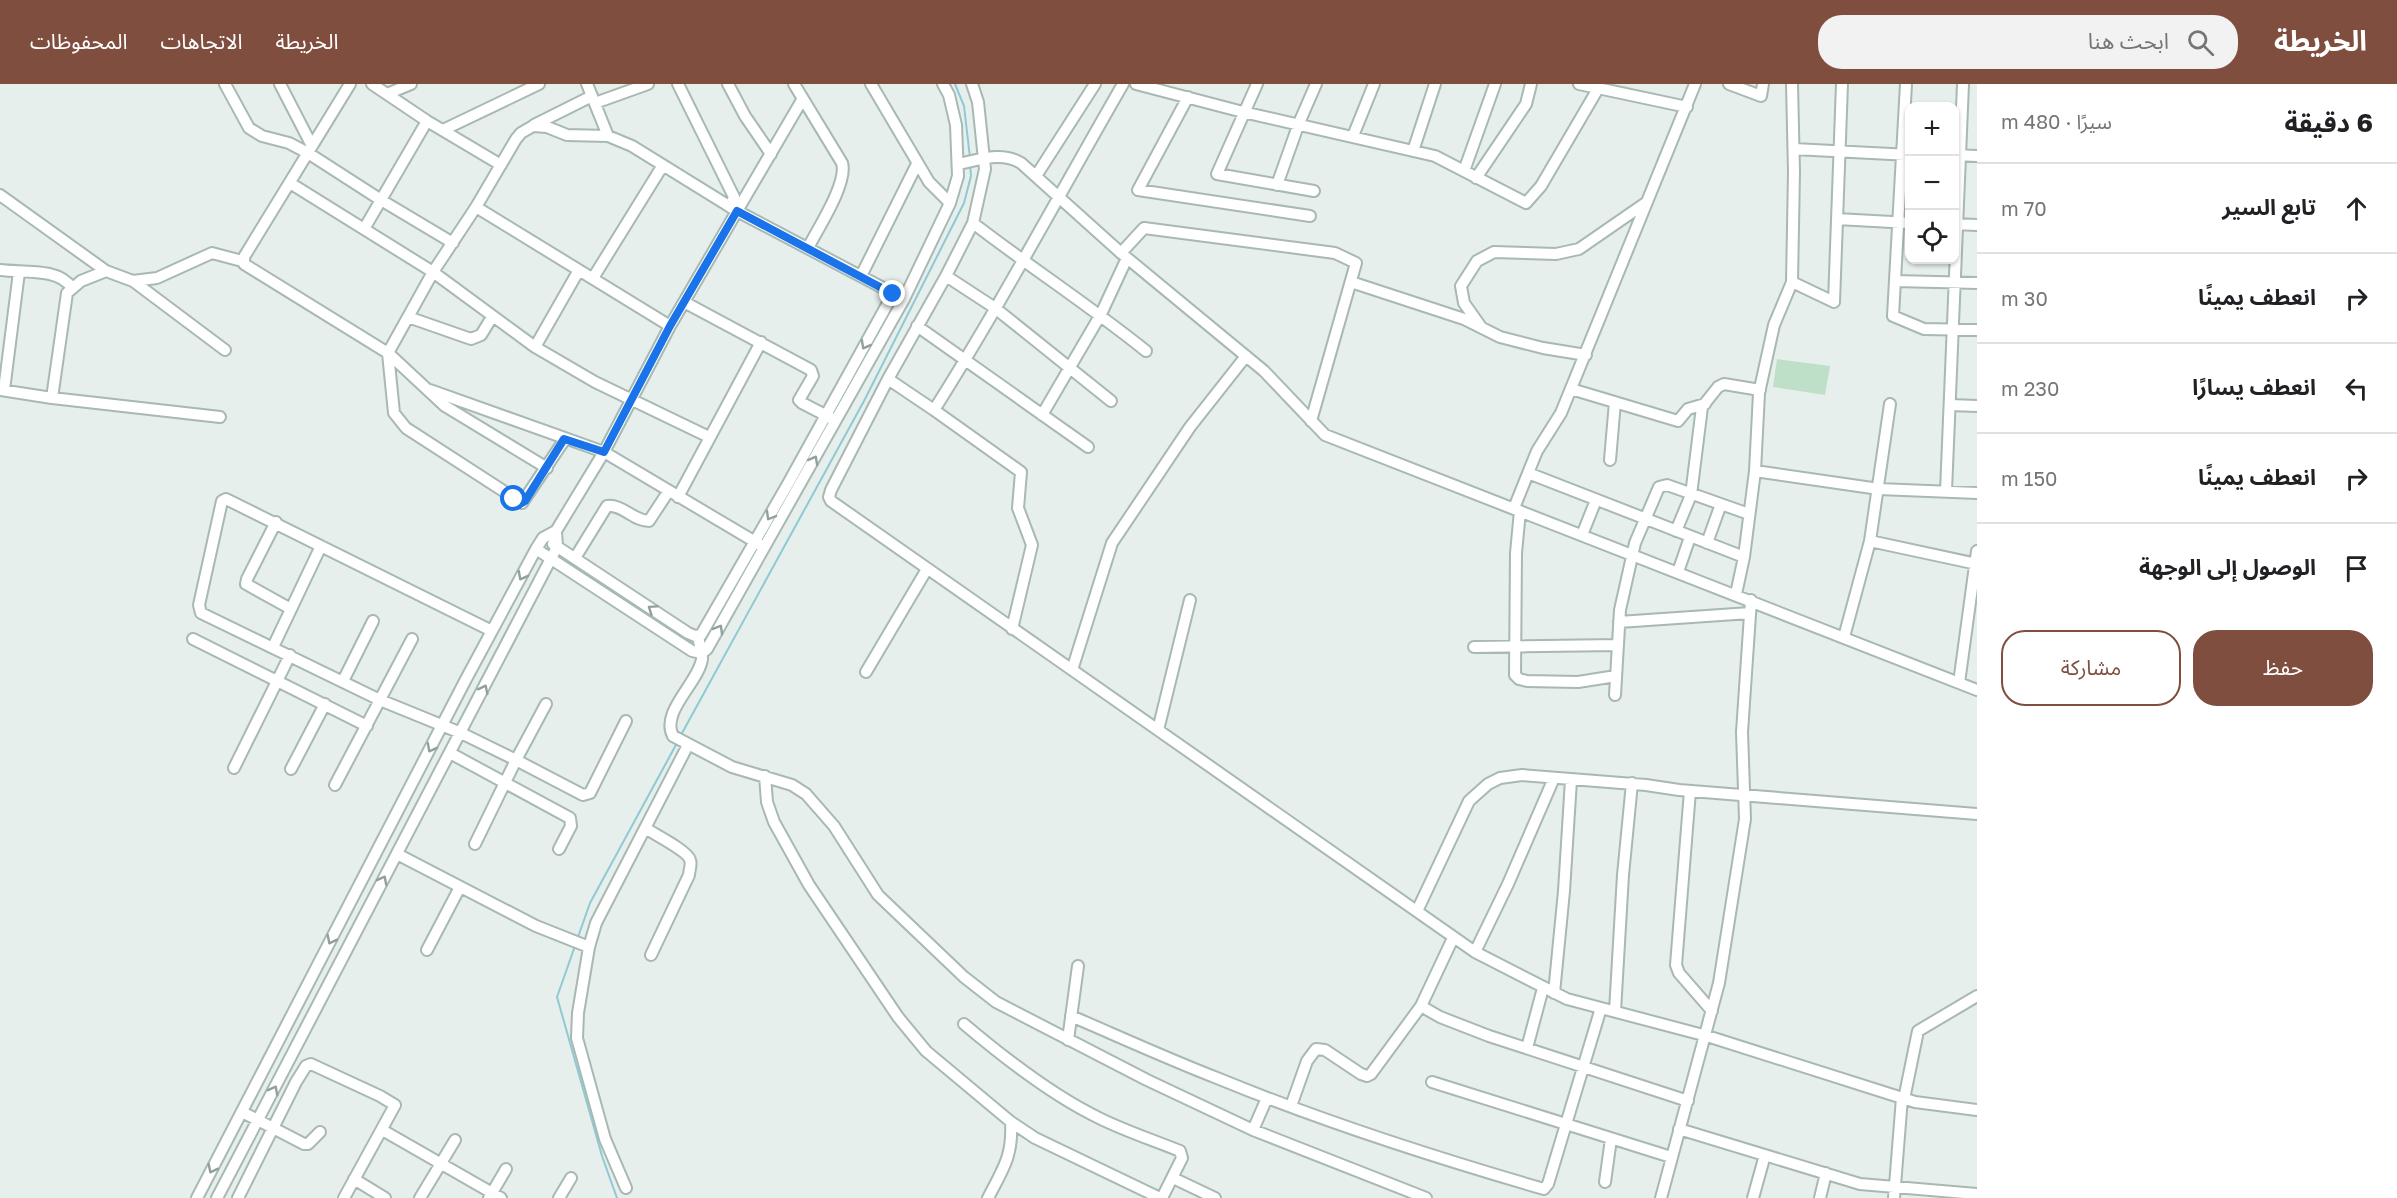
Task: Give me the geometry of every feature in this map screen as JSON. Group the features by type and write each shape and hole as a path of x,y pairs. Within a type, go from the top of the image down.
{"street":[{"path":"225,84 249,128 262,136 310,149 381,200 453,243"},
{"path":"280,84 310,149"},
{"path":"242,261 350,84"},
{"path":"372,84 427,121 501,165"},
{"path":"387,94 411,84"},
{"path":"443,130 539,84"},
{"path":"587,84 608,136"},
{"path":"564,439 548,468 522,503 406,429 394,413 388,353 433,272 521,133 594,100 648,84"},
{"path":"678,84 734,197 734,209"},
{"path":"728,84 745,116 771,154"},
{"path":"794,84 844,170 840,183 808,248"},
{"path":"871,84 928,182 950,203"},
{"path":"702,653 710,645 760,545 831,418 904,299 950,203 958,176 958,164 954,110 944,84"},
{"path":"972,84 978,102 985,169 973,223 888,380 829,497 839,509 1453,938 1543,988 1601,1008 1707,1036 1903,1099 1977,1110"},
{"path":"1035,176 1095,84"},
{"path":"934,410 1023,262 1058,196 1123,84"},
{"path":"1136,84 1244,112 1435,156 1526,203 1541,186 1599,87"},
{"path":"1257,84 1217,174 1314,191"},
{"path":"1277,185 1299,123 1316,84"},
{"path":"1353,136 1374,84"},
{"path":"1413,151 1435,84"},
{"path":"1464,171 1496,84"},
{"path":"1476,178 1526,104 1532,84"},
{"path":"1579,84 1687,107"},
{"path":"1616,676 1578,682 1519,679 1515,675 1517,510 1537,451 1561,413 1586,355 1695,84"},
{"path":"1729,84 1761,96 1763,84"},
{"path":"1736,594 1744,557 1755,471 1760,390 1774,325 1792,282 1794,149 1792,84"},
{"path":"1792,282 1834,302 1842,84"},
{"path":"1906,84 1906,102"},
{"path":"1959,131 1963,84"},
{"path":"1188,97 1138,190 1310,216"},
{"path":"197,1198 442,725 536,549 543,538 556,531 604,452 734,209 771,154 802,100"},
{"path":"364,229 427,121"},
{"path":"533,126 567,135 608,136 632,146 734,209 904,299"},
{"path":"1794,149 1905,154"},
{"path":"1959,155 1977,156"},
{"path":"958,164 1001,156 1014,159 1124,255 1264,371 1325,435 1977,690"},
{"path":"1906,156 1898,222 1893,316 1924,329 1977,330"},
{"path":"1956,210 1957,156"},
{"path":"861,276 917,164"},
{"path":"593,278 663,165"},
{"path":"290,183 433,272 535,347 631,400 709,437"},
{"path":"0,195 106,271 133,281 225,350"},
{"path":"1481,327 1464,303 1461,286 1477,261 1494,252 1556,254 1579,249 1648,202"},
{"path":"476,207 670,326"},
{"path":"1837,219 1905,222"},
{"path":"973,223 1023,262 1101,314 1146,351"},
{"path":"1959,224 1977,225"},
{"path":"1042,415 1101,314 1124,255 1144,228 1335,253 1356,263 1311,421"},
{"path":"133,281 164,276 212,252 242,261 247,267 388,353 423,387 463,418 548,468"},
{"path":"1946,491 1955,264"},
{"path":"0,270 31,271 60,278 72,288"},
{"path":"535,347 579,270"},
{"path":"52,398 67,293 81,281 106,271"},
{"path":"18,272 2,390 220,417"},
{"path":"946,276 995,308 1111,401"},
{"path":"1894,281 1977,283"},
{"path":"1351,282 1464,319 1500,337 1543,348 1586,355"},
{"path":"831,418 893,294"},
{"path":"684,302 811,370 813,376 799,400 831,418"},
{"path":"408,317 471,339 481,335 492,317"},
{"path":"917,326 1088,447"},
{"path":"575,558 607,506 614,506 644,521 649,521 673,495 709,437 760,342"},
{"path":"1072,670 1112,543 1190,427 1246,356"},
{"path":"888,380 1021,472 1017,508 1032,545 1012,629"},
{"path":"1676,531 1691,495 1698,454 1701,413 1705,404 1718,387 1724,384 1760,390"},
{"path":"423,387 604,452 760,545"},
{"path":"1571,389 1678,421 1688,410 1705,404"},
{"path":"1610,460 1615,402"},
{"path":"1844,637 1870,541 1890,404"},
{"path":"1950,405 1977,406"},
{"path":"1755,471 1879,489 1977,493"},
{"path":"1528,473 1744,557"},
{"path":"1615,695 1619,622 1633,555 1659,487 1667,485 1749,514"},
{"path":"492,631 276,522 224,499 199,610 206,617 290,655 380,700 461,733 583,795 590,793 626,721"},
{"path":"1582,535 1596,500"},
{"path":"1707,543 1721,504"},
{"path":"276,522 246,584 291,609"},
{"path":"218,1198 557,547 556,531"},
{"path":"1678,572 1690,537"},
{"path":"543,538 688,633 698,636"},
{"path":"1870,541 1976,564"},
{"path":"698,636 704,632 760,545"},
{"path":"273,647 321,546"},
{"path":"536,549 686,647 702,653"},
{"path":"1959,683 1977,551"},
{"path":"866,672 927,569"},
{"path":"1158,730 1190,600"},
{"path":"1661,1198 1707,1036 1719,983 1745,819 1742,732 1751,600"},
{"path":"1619,622 1750,613"},
{"path":"343,681 373,621"},
{"path":"698,636 702,653 700,665 674,712 670,730 682,741 732,767 792,785 806,794 819,806 834,826 878,895 964,977 1014,1013 1147,1080 1253,1130 1426,1198"},
{"path":"193,639 367,726"},
{"path":"335,785 412,639"},
{"path":"1474,647 1618,645"},
{"path":"234,768 290,655"},
{"path":"291,769 325,704"},
{"path":"475,844 546,704"},
{"path":"626,1188 605,1139 577,1038 585,945 645,828 682,741"},
{"path":"450,753 570,818 571,826 559,849"},
{"path":"1417,911 1463,813 1478,791 1500,778 1522,775 1632,783 1745,796 1977,814"},
{"path":"765,776 767,802 774,822 809,885 898,1017 926,1051 1011,1122 1035,1138 1161,1198 1182,1158 1180,1152 1073,1104 993,1049 964,1024"},
{"path":"1475,952 1508,884 1554,778"},
{"path":"1554,993 1572,780"},
{"path":"1616,1011 1623,875 1632,783"},
{"path":"1690,791 1676,965 1679,973 1712,1011"},
{"path":"645,828 690,857 691,862 689,875 651,955"},
{"path":"397,854 536,926 585,945"},
{"path":"427,950 460,887"},
{"path":"343,917 360,926"},
{"path":"1291,1106 1307,1061 1316,1049 1324,1050 1367,1076 1371,1074 1421,1006 1453,938"},
{"path":"1068,1040 1078,966"},
{"path":"1527,1048 1543,988"},
{"path":"1894,1192 1903,1099 1918,1031 1977,996"},
{"path":"1421,1006 1440,1017 1527,1048 1688,1101"},
{"path":"1071,1016 1267,1098 1452,1163 1544,1189 1548,1184 1601,1008"},
{"path":"238,1198 296,1082 308,1064 395,1105 344,1198"},
{"path":"1432,1082 1671,1157"},
{"path":"1253,1130 1267,1098"},
{"path":"242,1112 304,1144 308,1144 320,1132"},
{"path":"988,1198 1008,1159 1012,1143 1011,1122"},
{"path":"1679,1129 1860,1184 1894,1192 1977,1194"},
{"path":"384,1131 494,1196 506,1169"},
{"path":"228,1138 244,1147"},
{"path":"1605,1182 1611,1139"},
{"path":"420,1198 455,1140"},
{"path":"1753,1198 1765,1155"},
{"path":"1820,1198 1826,1173"},
{"path":"559,1198 571,1178"},
{"path":"1173,1178 1215,1198"},
{"path":"354,1179 385,1198"}],"green space":[{"path":"1777,359 1830,366 1825,395 1773,387"}],"waterway":[{"path":"955,84 964,106 970,158"},
{"path":"681,735 864,401 964,203 971,176 970,164"},
{"path":"578,937 590,903 677,743"},
{"path":"575,946 557,997 602,1156 617,1198"}],"route":[{"path":"514,499 522,503 525,501 548,468 564,439 604,452 670,326 737,211 893,294"}]}
